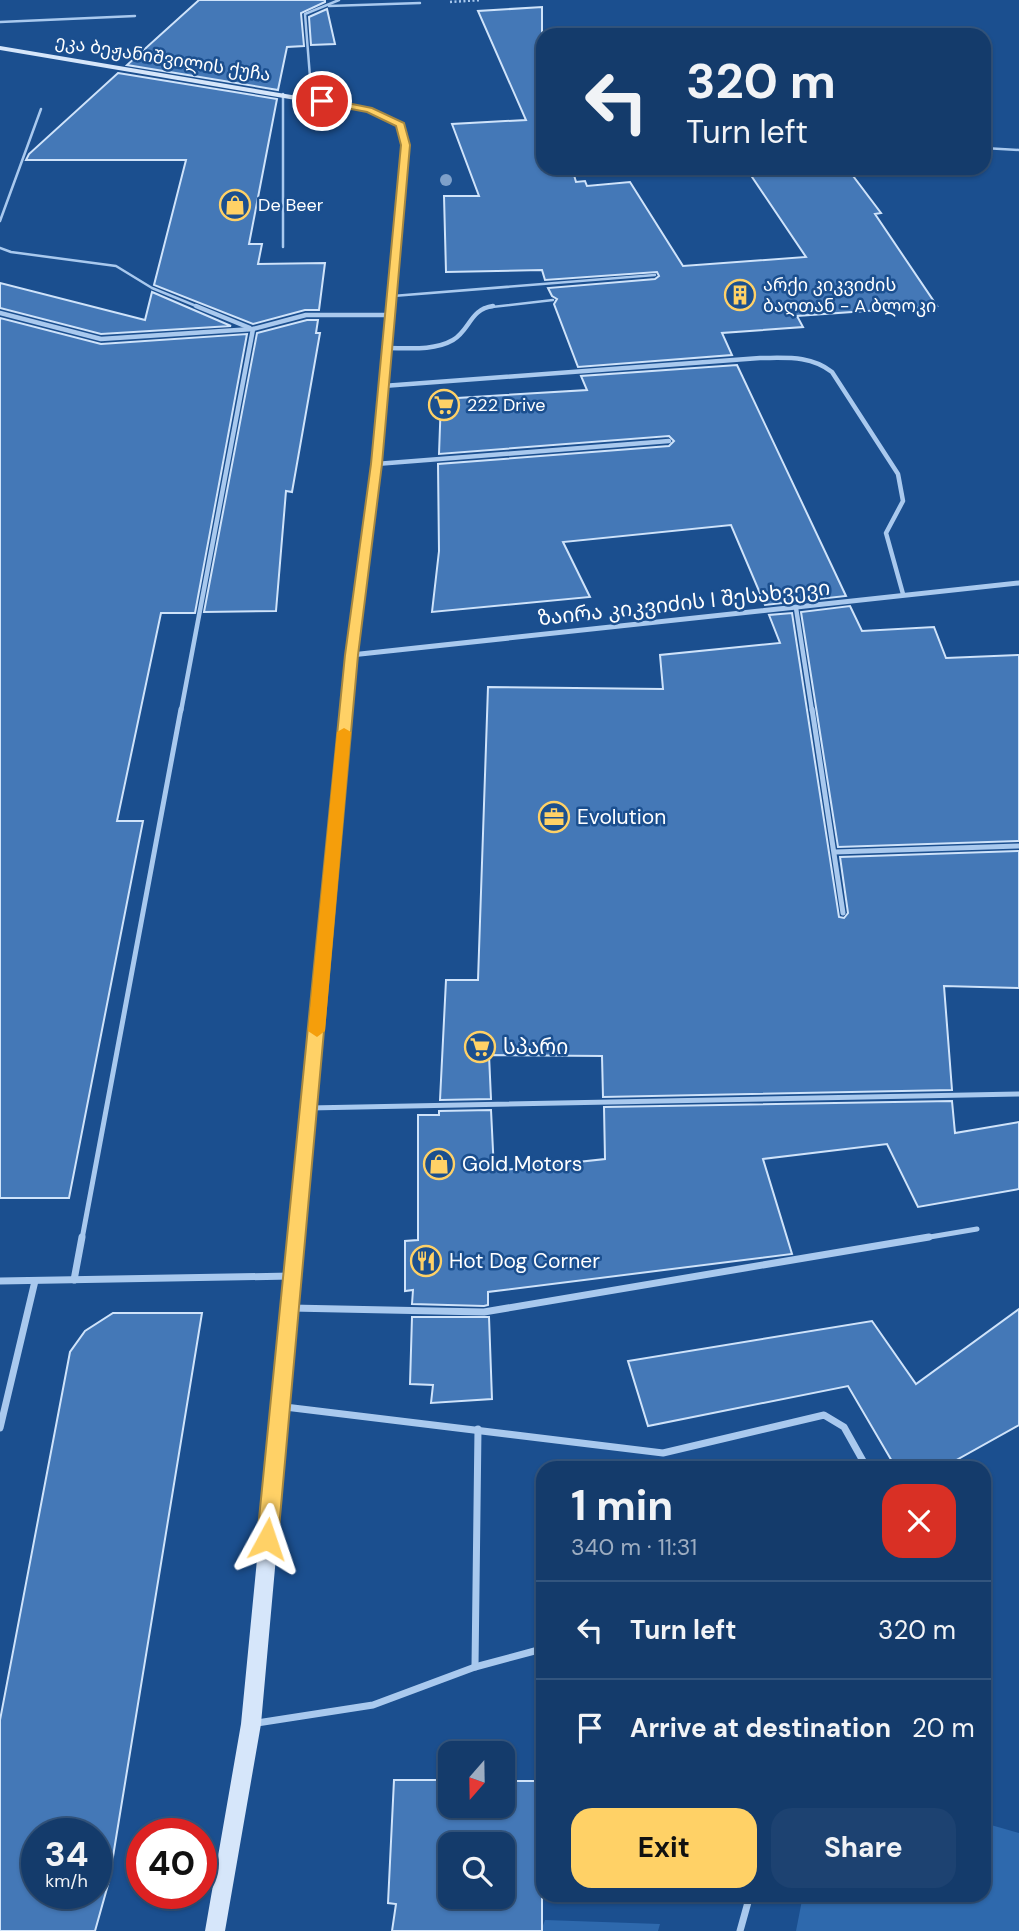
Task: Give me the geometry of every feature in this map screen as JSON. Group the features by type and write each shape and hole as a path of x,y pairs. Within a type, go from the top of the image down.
{"street":[{"name":"ეკა ბეჟანიშვილის ქუჩა","path":"0,48 369,110 401,125 406,145 393,296"},
{"path":"215,1931 251,1724 351,655 376,464 393,296"},
{"name":"ზაირა კიკვიძის I შესახვევი","path":"351,655 1019,583"}],"lane":[{"path":"322,101 310,77 305,14 339,0"},
{"path":"324,6 420,3"},
{"path":"0,22 135,16"},
{"path":"283,94 283,247"},
{"path":"0,221 41,109"},
{"path":"991,148 1019,150"},
{"path":"0,248 117,266 152,288 253,329"},
{"path":"393,296 655,275"},
{"path":"387,348 447,342 460,334 475,311 485,307 553,300"},
{"path":"0,313 101,339 253,329 306,315 391,315"},
{"path":"74,1280 253,329"},
{"path":"383,386 760,358 806,357 825,365 832,372 898,474 904,501 886,533 903,594"},
{"path":"376,464 669,441"},
{"path":"796,608 844,913"},
{"path":"835,852 1019,846"},
{"path":"309,1108 1019,1094"},
{"path":"288,1308 484,1312 977,1229"},
{"path":"0,1281 292,1276"},
{"path":"0,1428 35,1281"},
{"path":"279,1406 663,1453 824,1415 844,1427 863,1461"},
{"path":"475,1667 478,1429"},
{"path":"251,1724 373,1705 475,1667 536,1651"},
{"path":"740,1931 748,1902"}],"shaded area":[{"path":"991,1825 1019,1833 1019,1931 796,1931 802,1902 991,1902"},
{"path":"545,1920 660,1924 658,1931 541,1931"}],"building":[{"path":"199,0 325,2 301,13 304,46 287,47 278,90 127,65"},
{"path":"542,7 542,28 536,28 536,175 574,175 576,182 585,181 587,186 630,182 683,266 806,257 751,175 852,175 881,213 875,214 937,306 797,316 803,327 722,333 732,355 578,367 554,304 557,299 548,288 655,279 659,276 657,272 545,280 542,270 446,272 444,196 479,196 452,124 526,120 478,11"},
{"path":"327,9 335,44 311,45 309,17"},
{"path":"118,73 277,99 249,244 262,244 258,264 325,263 319,310 305,310 253,324 154,285 186,160 26,160 29,154"},
{"path":"0,283 145,320 152,292 231,326 101,334 0,308"},
{"path":"0,318 101,344 247,334 195,613 161,613 117,821 143,821 69,1198 0,1198"},
{"path":"307,320 318,320 316,333 320,333 292,492 286,491 276,611 204,612 257,333"},
{"path":"737,365 846,596 765,605 731,525 563,542 590,597 432,612 439,551 438,464 669,446 674,441 669,436 439,454 441,399 587,390 581,376"},
{"path":"850,606 862,631 934,627 946,658 1019,655 1019,841 838,847 801,612"},
{"path":"792,613 839,917 844,918 848,913 840,857 1019,851 1019,988 944,986 952,1090 603,1097 602,1056 489,1055 491,1099 440,1100 446,980 478,980 488,687 663,689 660,655 780,643 769,615"},
{"path":"952,1101 955,1133 1019,1122 1019,1189 918,1207 887,1144 763,1159 792,1254 488,1292 488,1305 484,1306 412,1304 413,1290 405,1291 405,1241 418,1240 418,1115 439,1115 439,1111 491,1110 494,1171 605,1159 604,1107"},
{"path":"1019,1309 1019,1425 955,1461 892,1461 848,1386 648,1426 628,1361 872,1321 916,1384"},
{"path":"113,1313 202,1313 112,1863 112,1818 21,1818 21,1909 101,1909 95,1931 0,1931 0,1720 70,1352 85,1331"},
{"path":"412,1317 489,1317 492,1399 431,1403 433,1385 410,1384"},
{"path":"394,1780 438,1780 438,1818 515,1818 515,1781 536,1781 536,1902 542,1902 542,1931 392,1931 396,1904 388,1903"}],"slow traffic":[{"path":"317,1031 344,732"}],"place":[{"name":"De Beer","path":"235,205"},
{"name":"არქი კიკვიძის ბაღთან - A ბლოკი","path":"740,295"},
{"name":"222 Drive","path":"444,405"},
{"name":"Evolution","path":"554,817"},
{"name":"სპარი","path":"480,1047"},
{"name":"Gold Motors","path":"439,1164"},
{"name":"Hot Dog Corner","path":"426,1261"}],"route":[{"path":"267,1539 351,655 376,464 406,145 401,125 369,110 322,101"}]}
